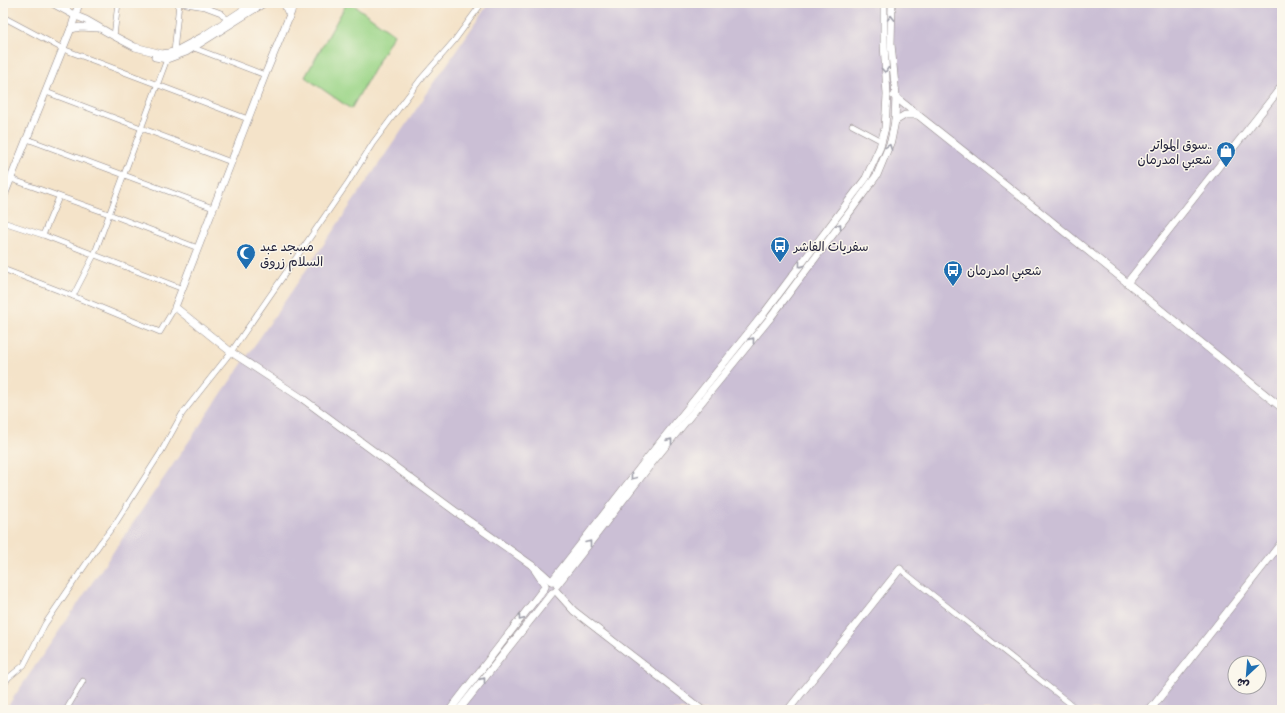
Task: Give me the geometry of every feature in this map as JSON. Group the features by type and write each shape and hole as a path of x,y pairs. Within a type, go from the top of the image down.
{"street":[{"path":"52,3 151,56 167,59 178,56 194,48 254,3"},
{"path":"3,198 80,3"},
{"path":"114,36 118,3"},
{"path":"174,52 179,3 206,5 223,14 229,22"},
{"path":"135,47 158,54 174,52 264,3"},
{"path":"284,3 288,12"},
{"path":"287,20 289,3"},
{"path":"3,269 160,332 175,307 183,289 213,208 292,9 293,3"},
{"path":"3,687 8,678 24,665 46,624 101,542 115,524 162,452 182,414 231,352 339,196 373,143 420,80 454,41 482,3"},
{"path":"785,291 862,183 870,170 882,141 885,128 887,95 884,43 884,3"},
{"path":"450,710 551,586 719,371 877,175 891,141 895,120 896,96 891,44 892,3"},
{"path":"3,17 63,48 248,119"},
{"path":"71,29 80,27 99,28"},
{"path":"194,48 265,76"},
{"path":"73,296 94,255 167,59"},
{"path":"1127,283 1282,86"},
{"path":"46,92 231,162"},
{"path":"887,95 896,96 1282,408"},
{"path":"895,120 905,115 918,115"},
{"path":"852,125 882,141"},
{"path":"27,139 213,208"},
{"path":"11,179 198,248"},
{"path":"43,235 59,197"},
{"path":"3,222 43,235 183,289"},
{"path":"175,307 231,352 302,399 533,566 574,611 702,710"},
{"path":"1150,710 1282,542"},
{"path":"788,710 900,569 1078,710"},
{"path":"459,710 551,586"},
{"path":"66,710 83,681"}],"shaded area":[{"path":"489,3 1282,3 1282,710 5,710"}],"green space":[{"path":"347,3 351,3 394,34 351,109 305,77"}],"place":[{"name":"سوق المواتر.. شعبي امدرمان","path":"1226,168"},
{"name":"سفريات الفاشر","path":"780,263"},
{"name":"مسجد عبد السلام زروق","path":"246,270"},
{"name":"شعبي امدرمان","path":"953,287"}]}
